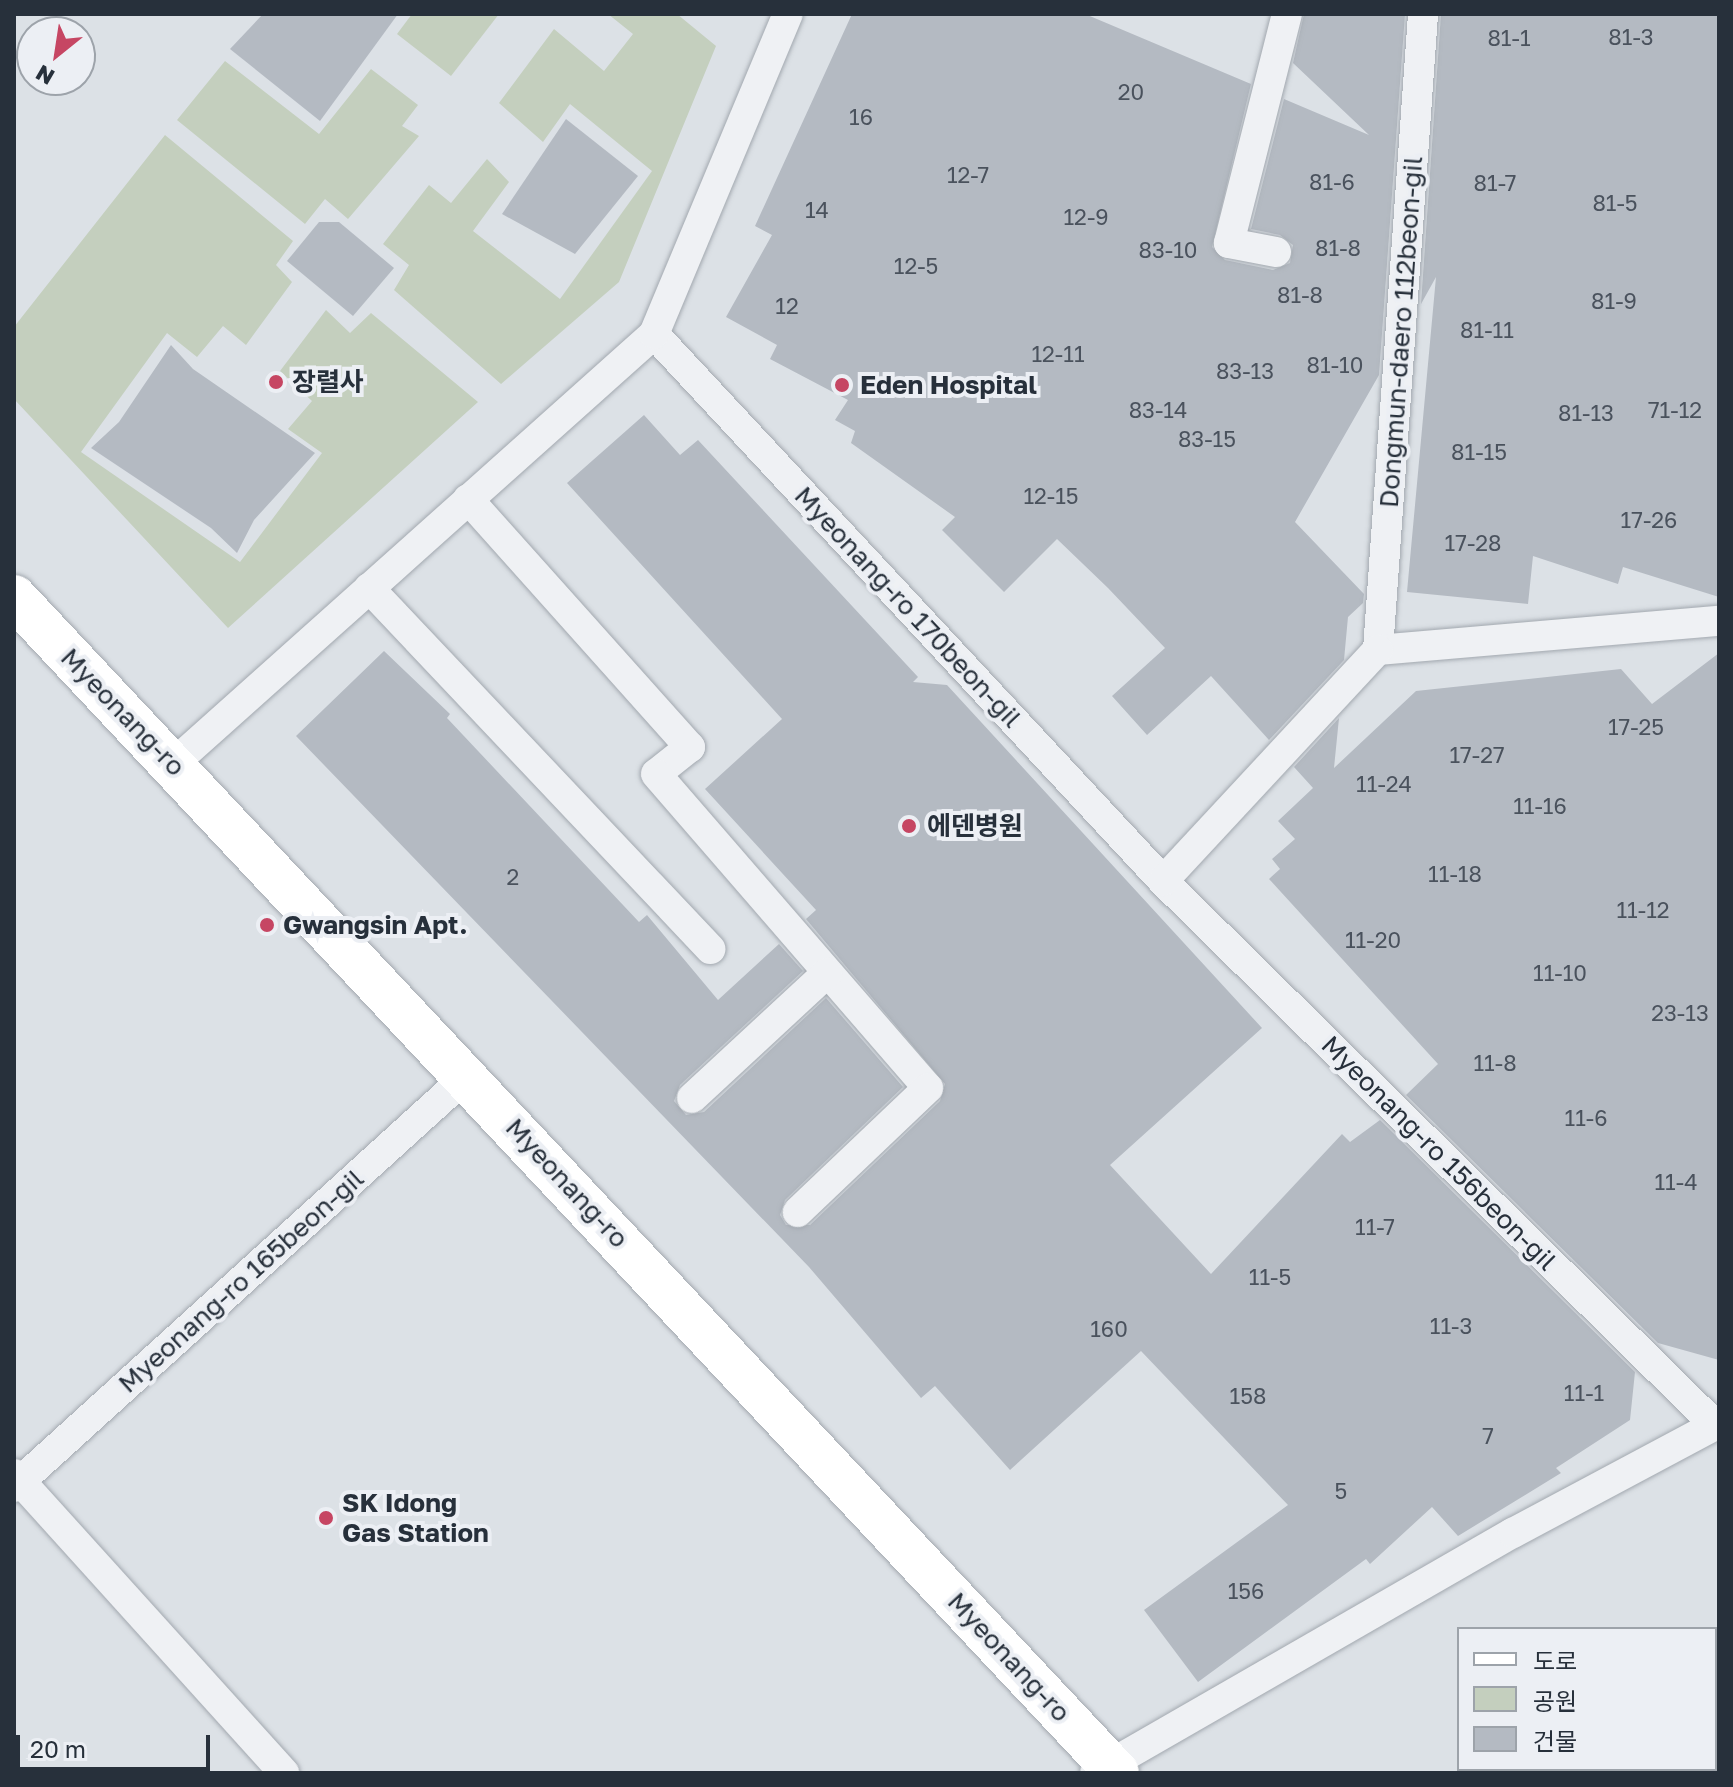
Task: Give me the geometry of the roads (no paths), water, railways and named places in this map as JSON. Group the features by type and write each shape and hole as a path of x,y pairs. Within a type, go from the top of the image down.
{"main road":[{"name":"Myeonang-ro","path":"14,597 467,1076 1107,1770"}],"lane":[{"path":"173,764 654,334 788,14"},
{"path":"1276,252 1229,243 1287,14"},
{"name":"Dongmun-daero 112beon-gil","path":"1378,650 1423,14"},
{"name":"Myeonang-ro 170beon-gil","path":"654,334 1163,881"},
{"path":"468,499 690,747 656,774 928,1088 798,1212"},
{"path":"369,588 710,949"},
{"path":"1163,881 1378,650 1719,621"},
{"name":"Myeonang-ro 156beon-gil","path":"1107,1770 1513,1533 1717,1424 1163,881"},
{"path":"692,1098 827,973"},
{"name":"Myeonang-ro 165beon-gil","path":"16,1481 467,1076"},
{"path":"16,1481 284,1773"}],"place":[{"name":"장렬사","path":"276,382"},
{"name":"Eden Hospital","path":"842,385"},
{"name":"에덴병원","path":"909,826"},
{"name":"Gwangsin Apt.","path":"267,925"},
{"name":"SK Idong Gas Station","path":"326,1518"}]}
